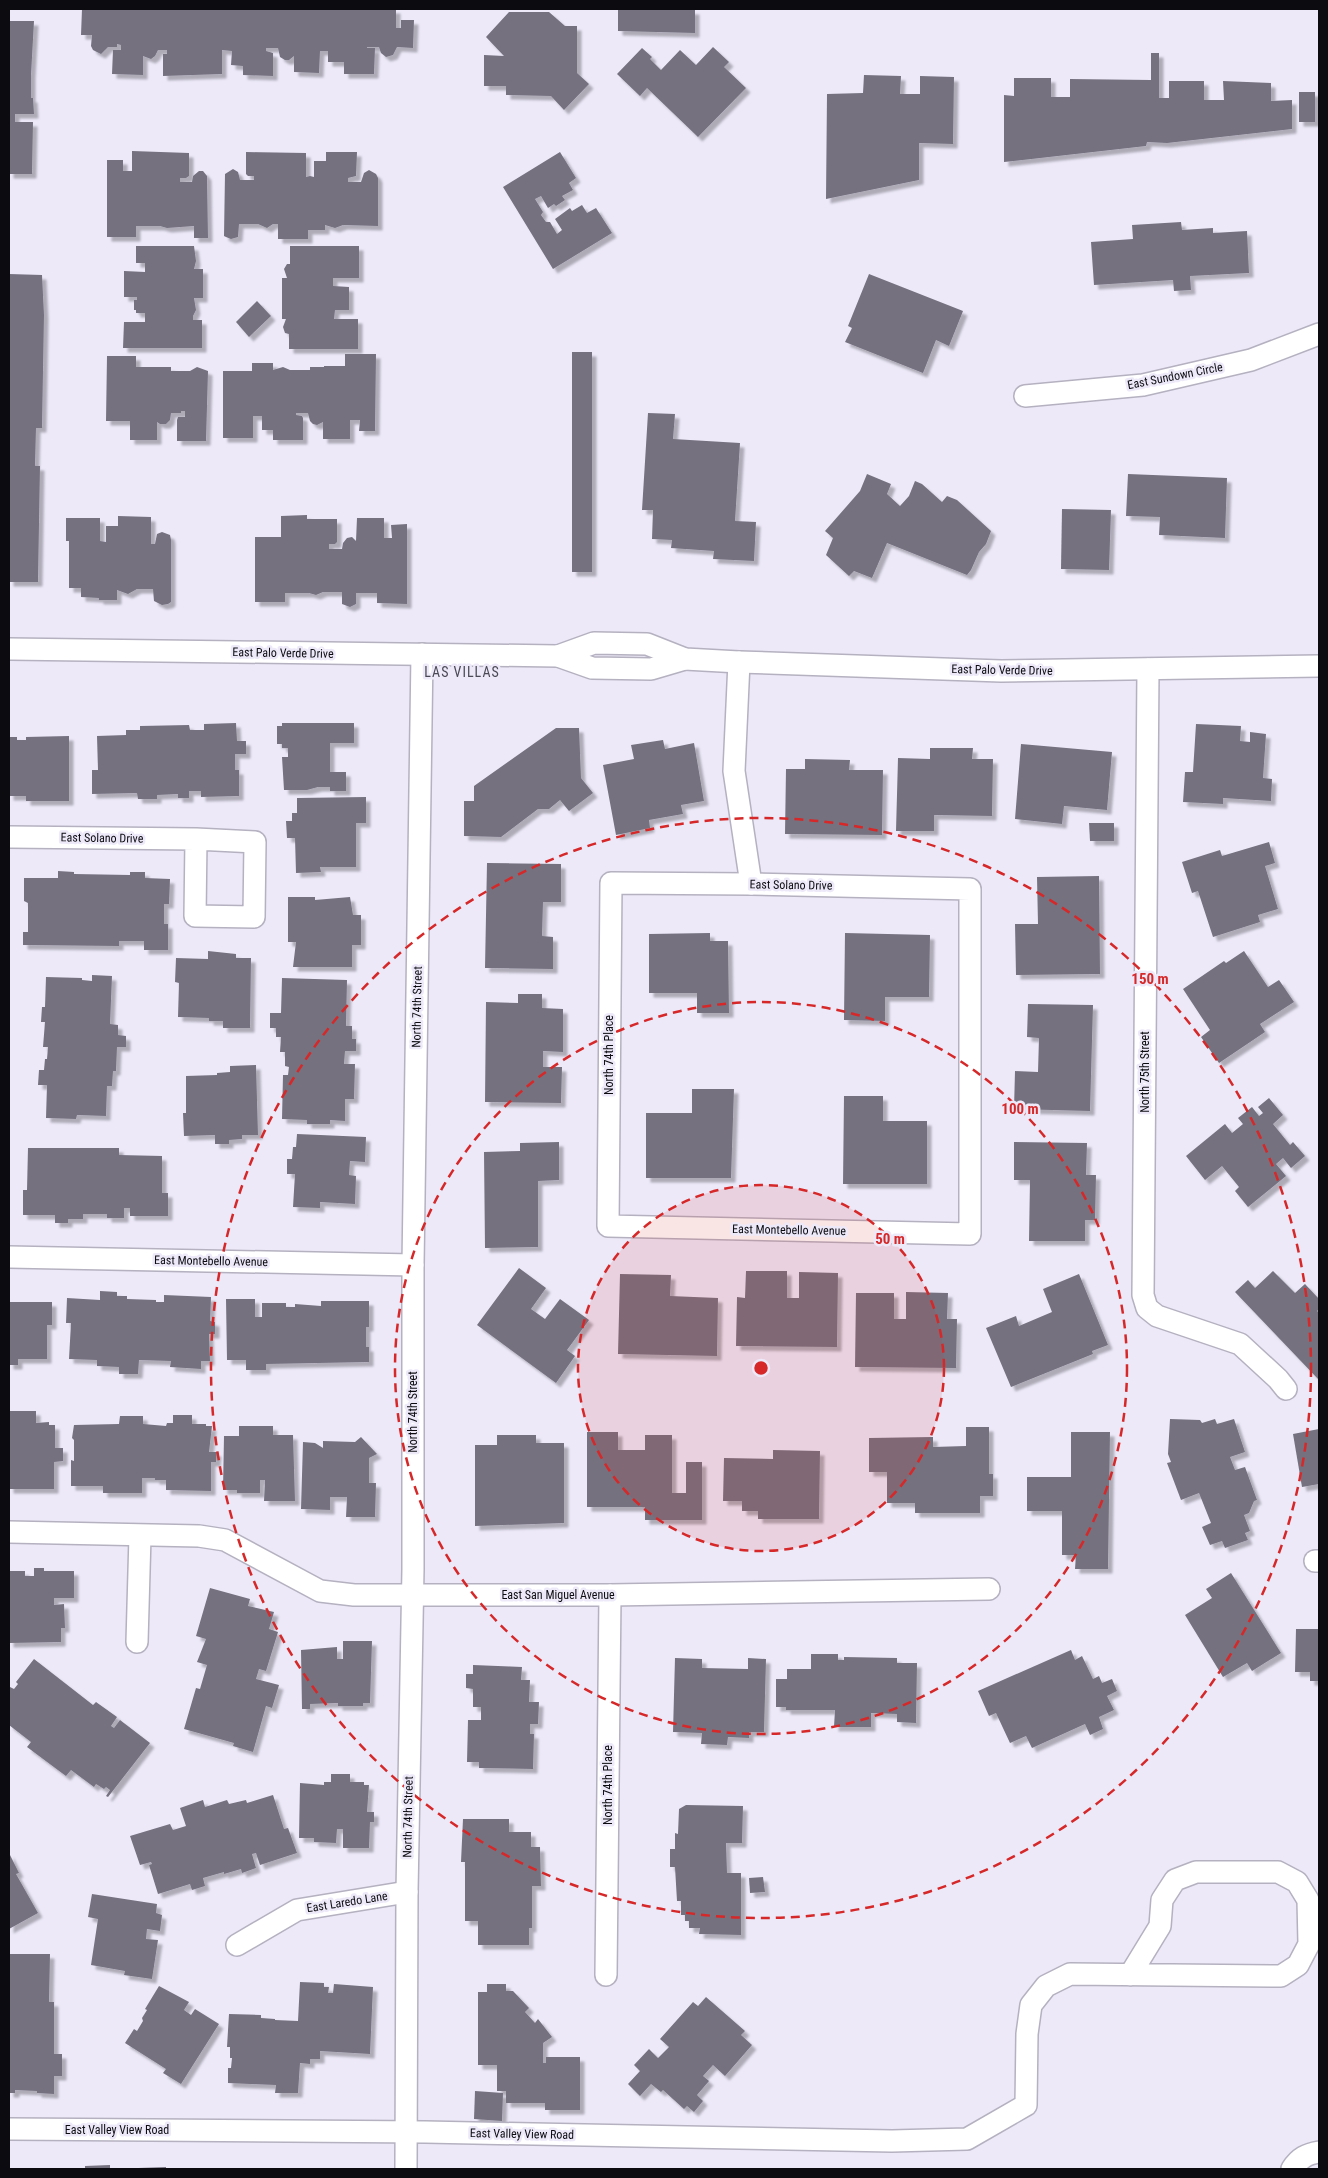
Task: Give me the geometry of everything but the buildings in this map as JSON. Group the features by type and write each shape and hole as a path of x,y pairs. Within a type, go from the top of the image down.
{"street":[{"name":"East Sundown Circle","path":"1025,396 1143,385 1251,360 1319,334"},
{"name":"East Palo Verde Drive","path":"9,649 558,656 592,668 651,669 685,659 1001,671 1319,666"},
{"name":"North 74th Street","path":"406,2169 407,1892 412,1595 413,1265 422,654"},
{"path":"739,662 734,771 751,884"},
{"name":"North 75th Street","path":"1148,670 1143,1296 1147,1308 1157,1316 1240,1344 1278,1379 1286,1389"},
{"name":"East Solano Drive","path":"9,837 196,839 255,842 254,917 195,916 196,839"},
{"name":"East Solano Drive","path":"611,883 970,889 970,1234"},
{"name":"North 74th Place","path":"608,1226 611,883"},
{"name":"East Montebello Avenue","path":"608,1226 970,1234"},
{"name":"East Montebello Avenue","path":"9,1257 413,1265"},
{"name":"East San Miguel Avenue","path":"9,1532 199,1536 225,1540 320,1591 354,1595 610,1595 989,1589"},
{"path":"137,1642 140,1536"},
{"name":"North 74th Place","path":"606,1975 610,1595"},
{"path":"1196,1872 1278,1872 1296,1882 1308,1900 1309,1944 1298,1965 1281,1976 1130,1975 1160,1926 1162,1900 1175,1880 1196,1872"},
{"name":"East Laredo Lane","path":"237,1945 297,1910 407,1892"},
{"name":"East Valley View Road","path":"9,2129 406,2132 892,2141 967,2138 1026,2105 1026,2034 1031,2005 1046,1986 1070,1974 1130,1975"},
{"path":"1295,2165 1307,2154 1319,2152"}],"district":[{"name":"LAS VILLAS","path":"462,672"}]}
